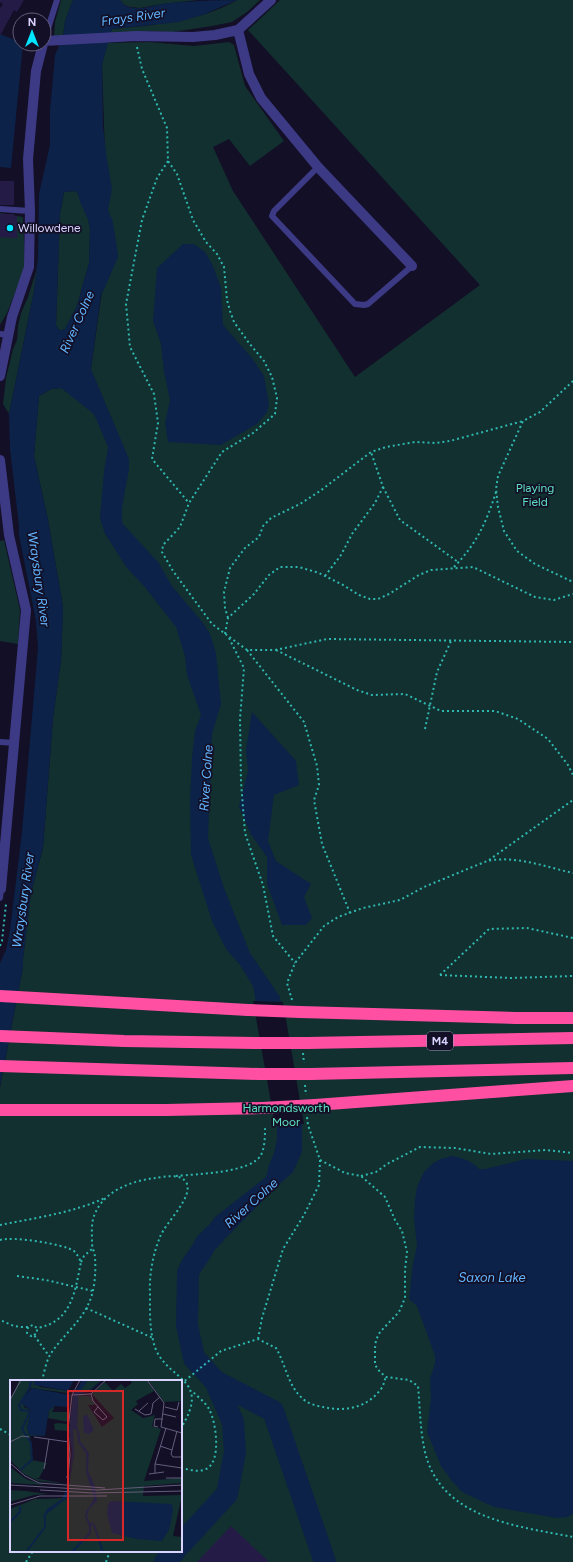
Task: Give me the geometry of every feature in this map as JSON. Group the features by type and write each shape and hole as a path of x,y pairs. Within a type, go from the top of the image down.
{"highway":[{"path":"0,996 300,1012 515,1018 573,1018"},
{"name":"M4","path":"0,1036 124,1041 255,1043 573,1038"},
{"path":"4,1067 259,1074 573,1068"},
{"path":"0,1110 158,1110 262,1108 573,1086"}],"street":[{"path":"52,41 215,35 238,30 271,0"},
{"path":"238,30 249,74 261,98 318,167 412,266"},
{"path":"0,376 4,334 12,317 29,267 30,211 28,159 36,72 41,52"},
{"path":"0,460 4,534 26,610 15,743 4,822 1,894"}],"lane":[{"path":"52,16 57,0"},
{"path":"318,167 274,210 272,216 354,304 368,304 412,266"},
{"path":"0,209 30,211"},
{"path":"0,742 15,743"}],"path":[{"path":"136,39 142,69 167,128 168,161 177,174 193,220 206,242 218,254 224,267 227,300 234,322 264,361 272,377 277,398 275,414 253,433 222,452 214,462 189,503 180,527 163,545 162,552 173,571 212,624 247,650 304,722 318,766 319,785 314,800 322,844 350,913"},
{"path":"168,161 157,178 142,220 126,304 130,347 154,394 158,423 152,459 189,503"},
{"path":"225,634 228,618 225,608 224,592 230,568 245,548 259,536 263,526 271,518 300,504 320,491 371,452 386,447 415,442 436,443 450,441 523,421 540,412 573,381"},
{"path":"453,568 467,553 477,539 489,512 496,489 498,476 523,421"},
{"path":"371,452 383,487 400,520 458,562"},
{"path":"325,576 341,555 352,534 375,503 383,487"},
{"path":"496,489 498,507 504,531 517,551 534,564 573,582"},
{"path":"228,618 254,594 269,575 280,567 299,567 325,576 359,595 370,599 378,599 431,570 473,567 535,597 554,600 573,594"},
{"path":"228,637 244,668 240,719 241,782 245,833 263,885 273,936 295,962"},
{"path":"247,650 275,650 327,639 573,642"},
{"path":"425,729 437,672 451,641"},
{"path":"275,650 357,690 372,695 405,694 441,711 495,711 518,719 548,739 568,765 573,775"},
{"path":"487,861 573,800"},
{"path":"287,983 295,962 324,926 338,917 363,908 400,900 424,887 487,861 498,859 509,860 573,873"},
{"path":"0,946 2,941 7,896 1,894"},
{"path":"573,938 527,928 489,929 440,975 511,978 573,976"},
{"path":"0,1225 92,1204 133,1183 151,1179 246,1167 261,1155 265,1139 265,1127"},
{"path":"258,1339 262,1318 282,1249 304,1215 319,1186 320,1160 345,1173 361,1176 376,1172 386,1164 420,1147 455,1148 491,1154 546,1150 573,1153"},
{"path":"361,1176 385,1197 395,1220 402,1230 406,1252 405,1298 399,1312 380,1332 376,1340 375,1365 386,1377 409,1380 418,1386 425,1453 438,1484 468,1509 488,1517 510,1524 573,1537"},
{"path":"175,1177 185,1180 188,1189 182,1205 168,1221 160,1236 156,1250 150,1288 150,1324 153,1338 161,1358 208,1406 215,1426 216,1451 214,1462 207,1469 200,1471 182,1468"},
{"path":"42,1380 49,1356 74,1327 86,1308 93,1291 95,1256 93,1248 92,1223 94,1215 106,1197"},
{"path":"0,1240 14,1238 59,1245 73,1251 81,1262"},
{"path":"0,1320 14,1326 28,1327 33,1325 37,1328 45,1326 64,1313 71,1301 81,1262 84,1256 93,1248"},
{"path":"17,1276 46,1280 93,1291"},
{"path":"86,1308 153,1338"},
{"path":"28,1327 28,1334 31,1336 34,1335 49,1356"},
{"path":"34,1335 37,1328"},
{"path":"182,1383 221,1351 258,1339 276,1348 295,1391 302,1399 321,1407 336,1410 349,1409 359,1406 369,1401 382,1388 386,1377"},
{"path":"182,1426 188,1413 191,1401 191,1390"},
{"path":"0,1429 10,1434"},
{"path":"26,1562 32,1552"},
{"path":"106,1562 110,1552"}],"green space":[{"path":"61,0 73,0 65,21 63,37 54,37 55,22"},
{"path":"120,0 198,0 140,8 124,5"},
{"path":"237,0 260,0 247,12 232,22 172,32 151,31 110,34 112,29 160,24 192,18"},
{"name":"Harmondsworth Moor","path":"280,0 573,0 573,1562 0,1562 0,1087 23,967 31,893 43,848 53,718 61,660 63,607 48,520 34,456 39,396 51,389 61,388 91,369 107,255 102,224 107,215 102,65 107,43 149,42 194,46 229,42 234,45 245,86 284,141 250,166 229,139 213,147 233,191 355,377 480,285 248,30"},
{"path":"76,191 86,208 90,229 89,263 77,306 65,329 60,331 56,325 60,214 64,192"},
{"path":"0,213 23,217 25,267 7,313 0,325"},
{"path":"37,268 34,291 9,414 3,404 6,378 13,349 17,340 21,313 28,297"},
{"path":"4,540 20,610 18,644 0,641 0,541"}],"water":[{"path":"73,0 120,0 128,7 139,8 169,3 237,0 205,14 179,22 112,29 102,65 103,125 112,189 107,215 102,224 106,256 91,369 129,459 129,469 122,508 122,523 158,562 172,586 203,623 210,634 216,653 221,704 212,734 208,838 224,888 250,953 280,997 302,1120 302,1152 293,1172 273,1190 227,1237 210,1247 197,1259 197,1242 215,1217 266,1177 277,1139 277,1121 253,986 240,965 226,949 212,921 191,855 190,802 192,757 195,731 201,715 187,675 185,656 176,627 144,586 127,568 105,534 100,518 104,471 108,447 94,414 61,388 51,389 39,396 34,456 48,520 63,607 61,660 53,718 43,847 31,893 23,967 0,1086 0,963 6,950 10,930 22,832 38,648 36,621 19,535 10,449 9,414 34,291 38,257 39,194 50,145 50,110 55,55 63,37 65,21","holes":["76,191 86,208 90,229 89,263 77,306 65,329 60,331 56,325 60,214 64,192"]},
{"path":"0,34 12,39 12,52 22,52 11,168 0,167"},
{"path":"183,244 194,244 205,252 213,266 221,288 223,325 252,358 264,376 269,404 267,412 257,424 221,445 168,442 165,423 170,400 164,372 161,344 153,321 157,268"},
{"path":"252,712 296,761 299,785 274,795 268,841 276,861 311,884 304,897 312,918 306,925 282,925 267,884 267,857 250,833 239,806 248,771 246,750"},
{"name":"Saxon Lake","path":"452,1156 467,1160 479,1169 485,1169 526,1159 573,1161 573,1514 567,1517 557,1518 494,1507 462,1492 441,1466 427,1432 431,1398 430,1379 435,1363 435,1356 417,1306 409,1299 413,1263 417,1246 414,1218 415,1199 417,1187 424,1172 440,1159"}],"pier":[{"path":"253,1001 283,1002 304,1124 275,1125"}],"building":[{"path":"0,0 24,0 17,12 14,10 12,12 0,36 0,8 3,4"},
{"path":"0,181 14,181 14,205 0,205"},
{"name":"Willowdene","path":"0,214 14,214 14,216 17,216 17,238 0,237"},
{"path":"231,1526 269,1562 197,1562"}],"waterway":[{"name":"River Colne","path":"90,197 102,224 107,255 94,285"},
{"name":"River Colne","path":"182,1543 227,1494 235,1452 233,1422 215,1381 194,1358 187,1325 188,1273 206,1243 214,1235"},
{"path":"215,1381 273,1411 325,1562"},
{"name":"River Colne","path":"165,1562 174,1552"}],"place":[{"name":"Willowdene","path":"10,228"}],"water label":[{"name":"Frays River","path":"133,17"},
{"name":"Wraysbury River","path":"39,579"},
{"name":"Wraysbury River","path":"23,900"}],"park label":[{"name":"Playing Field","path":"535,495"}]}
